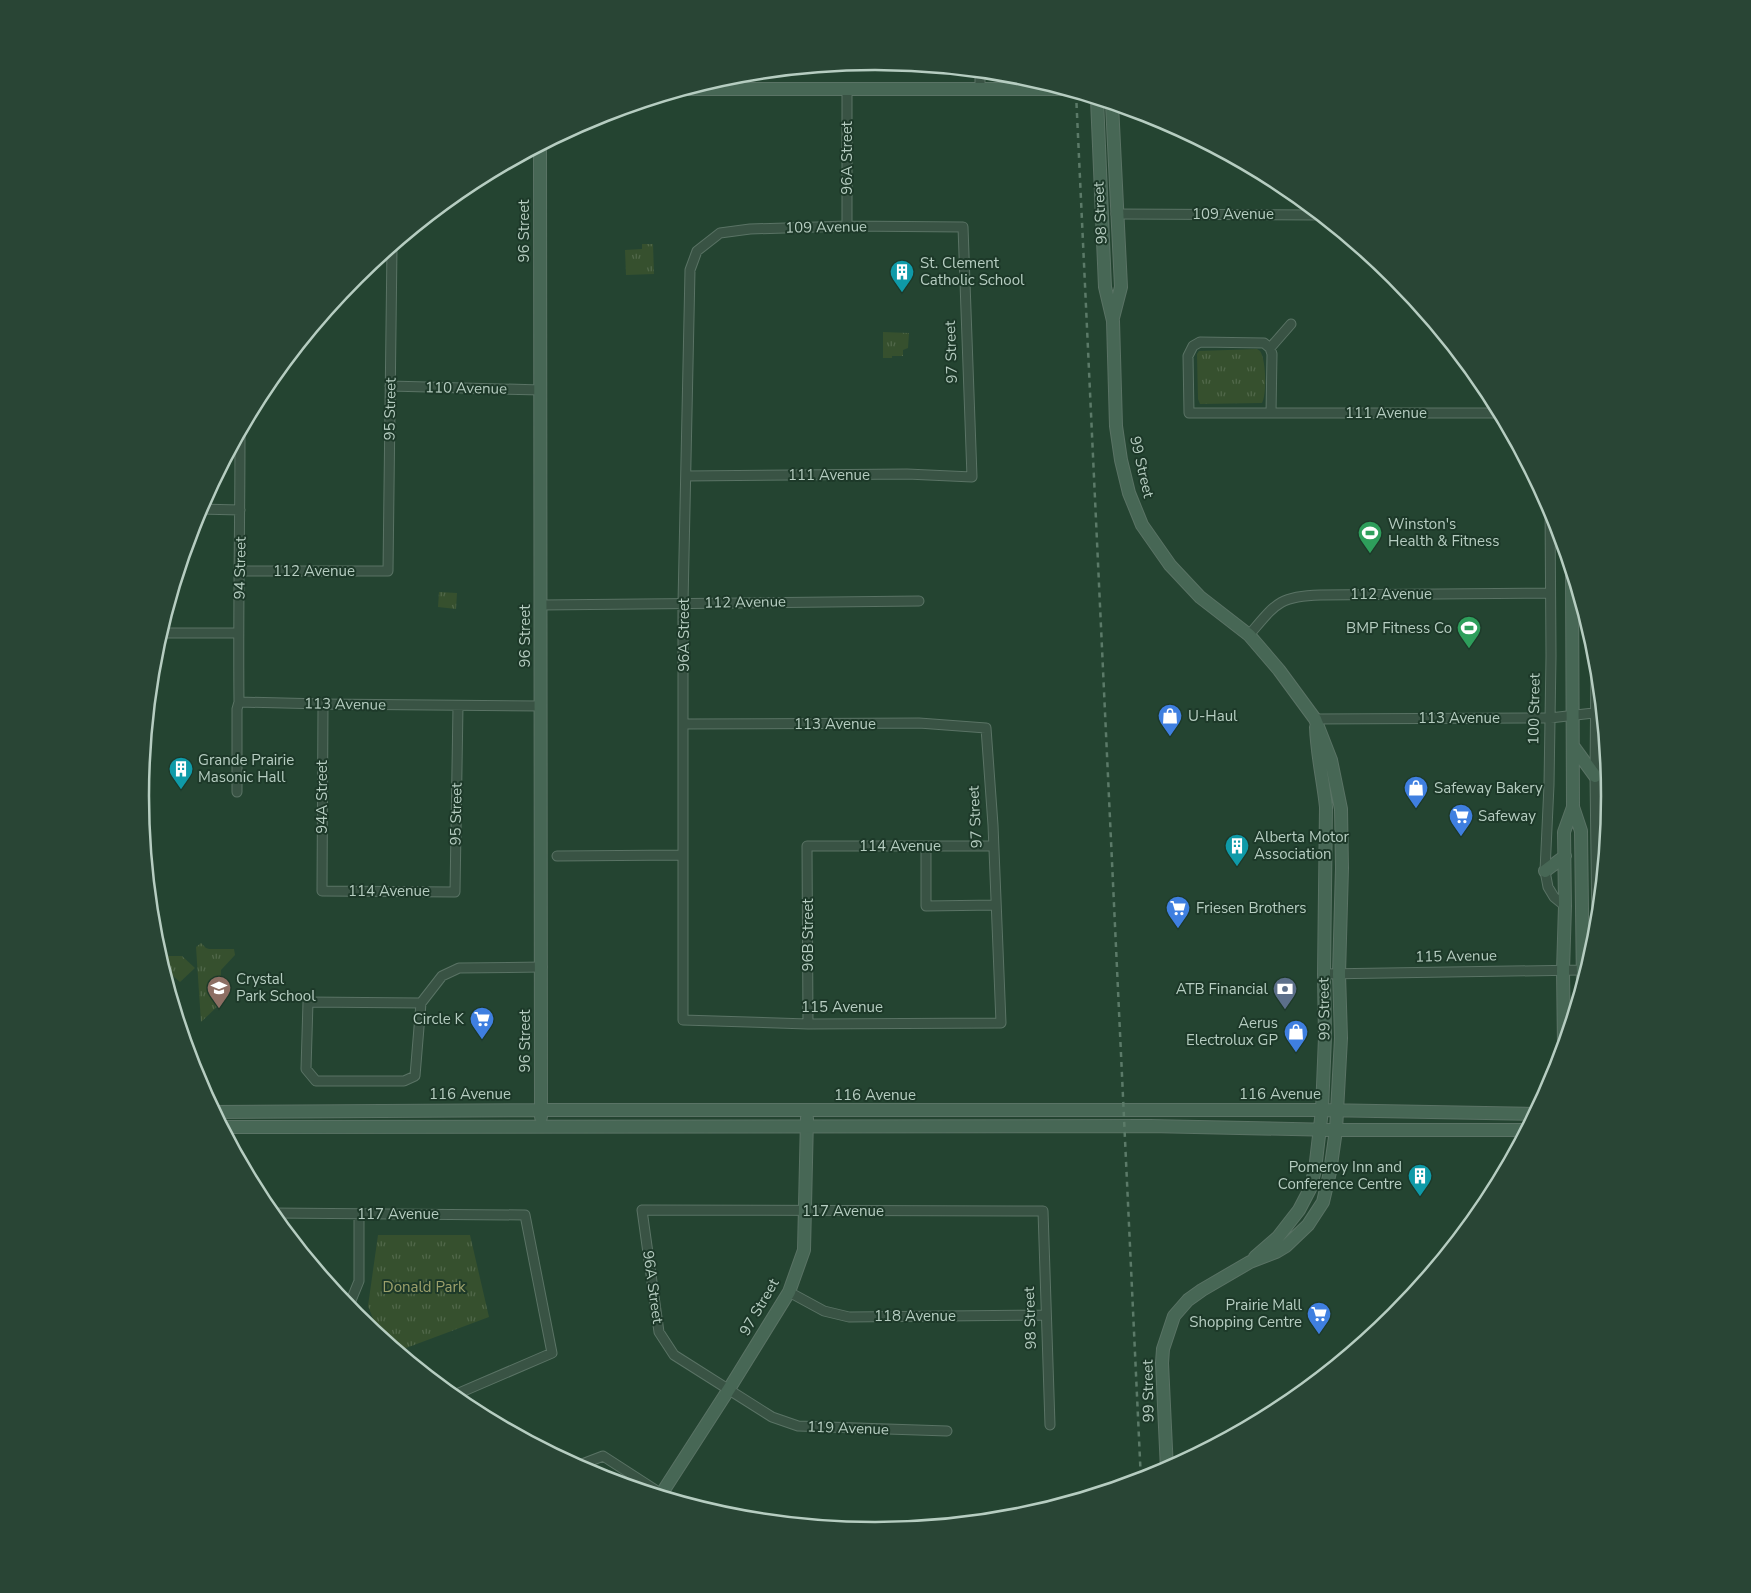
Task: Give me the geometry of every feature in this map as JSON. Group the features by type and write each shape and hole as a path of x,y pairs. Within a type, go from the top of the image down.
{"main road":[{"path":"713,89 1038,89"},
{"name":"98 Street","path":"1097,105 1102,214"},
{"name":"98 Street","path":"1112,110 1121,287 1112,321"},
{"name":"96 Street","path":"540,152 541,1127"},
{"name":"99 Street","path":"1102,214 1105,287 1112,321 1116,426 1121,460 1129,492 1138,515 1155,545 1184,581 1249,635 1279,670 1316,719 1331,760 1341,809 1342,868 1339,974 1341,1038 1338,1110 1323,1202 1316,1215 1297,1237 1286,1246 1250,1262 1202,1290 1188,1300 1174,1316 1163,1348 1162,1363 1167,1462"},
{"path":"1572,592 1573,806 1581,831 1585,953"},
{"name":"99 Street","path":"1250,1262 1278,1237 1306,1200 1315,1170 1320,1129 1326,1037 1324,974 1326,806 1317,753 1316,719"},
{"path":"1573,746 1595,776"},
{"path":"1564,1028 1564,832 1573,806"},
{"path":"1545,871 1565,856"},
{"path":"1149,1110 1150,1126"},
{"name":"116 Avenue","path":"221,1112 1338,1110 1529,1113"},
{"name":"97 Street","path":"666,1491 789,1292 804,1250 807,1111"},
{"name":"116 Avenue","path":"229,1127 1150,1126 1336,1130 1521,1130"},
{"path":"1489,1130 1517,1137"}],"street":[{"path":"980,78 980,89"},
{"name":"96A Street","path":"847,89 848,226"},
{"name":"109 Avenue","path":"1116,214 1311,215"},
{"name":"109 Avenue","path":"697,251 720,233 750,228 848,226 963,227"},
{"name":"97 Street","path":"963,227 972,477"},
{"name":"96A Street","path":"683,1020 683,603 690,270 697,251"},
{"name":"95 Street","path":"388,571 392,254"},
{"path":"1271,412 1272,354 1270,348 1291,324"},
{"name":"111 Avenue","path":"1270,348 1264,344 1200,342 1194,346 1188,356 1189,413 1492,413"},
{"name":"110 Avenue","path":"390,386 541,390"},
{"name":"94 Street","path":"239,702 240,444"},
{"name":"111 Avenue","path":"686,476 907,474 972,477"},
{"path":"208,510 240,510"},
{"name":"100 Street","path":"1550,526 1550,718 1545,871 1548,887 1554,897 1565,906"},
{"name":"112 Avenue","path":"240,571 388,571"},
{"name":"112 Avenue","path":"1249,635 1271,609 1287,598 1294,596 1549,593"},
{"name":"112 Avenue","path":"541,606 919,601"},
{"path":"168,634 238,633"},
{"path":"237,792 237,709 239,702"},
{"name":"113 Avenue","path":"239,702 541,706"},
{"name":"94A Street","path":"322,891 323,704"},
{"name":"95 Street","path":"455,892 458,706"},
{"name":"113 Avenue","path":"1316,719 1550,718 1597,712"},
{"name":"113 Avenue","path":"684,724 919,724 986,728"},
{"path":"1596,886 1595,776 1598,727"},
{"name":"97 Street","path":"986,728 1001,1023"},
{"name":"114 Avenue","path":"808,846 993,846"},
{"name":"96B Street","path":"808,846 808,1024"},
{"path":"926,846 926,906 996,905"},
{"path":"557,856 682,855"},
{"name":"114 Avenue","path":"322,891 455,892"},
{"path":"421,1003 308,1002 306,1068 316,1081 404,1081 416,1076 421,1003 442,976 459,968 542,967"},
{"name":"115 Avenue","path":"1324,974 1580,970"},
{"name":"115 Avenue","path":"683,1020 808,1024 1001,1023"},
{"name":"96A Street","path":"642,1210 659,1332 674,1355 730,1389"},
{"name":"117 Avenue","path":"642,1210 1043,1211"},
{"name":"98 Street","path":"1043,1211 1050,1425"},
{"name":"117 Avenue","path":"280,1213 525,1215 552,1353 460,1392"},
{"path":"352,1299 359,1281 359,1214"},
{"name":"118 Avenue","path":"789,1292 824,1311 848,1317 1046,1315"},
{"name":"119 Avenue","path":"730,1389 772,1417 798,1426 947,1431"},
{"path":"586,1463 603,1456 648,1486"}],"green space":[{"path":"642,244 653,244 654,274 626,275 625,250 642,249"},
{"path":"883,332 909,333 908,348 903,350 903,356 883,358"},
{"path":"1257,349 1262,355 1265,369 1265,392 1262,403 1200,404 1198,399 1197,354 1199,351"},
{"path":"439,592 457,593 456,609 438,607"},
{"path":"201,943 209,949 234,949 235,955 221,970 220,1004 201,1022 196,947"},
{"path":"167,954 169,956 182,956 195,968 180,982 173,976"},
{"name":"Donald Park","path":"378,1235 470,1235 489,1317 403,1349 374,1322 368,1306"}],"railway":[{"path":"1076,99 1141,1473"}],"place":[{"name":"St. Clement Catholic School","path":"902,293"},
{"name":"Winston's Health & Fitness","path":"1370,554"},
{"name":"BMP Fitness Co","path":"1469,649"},
{"name":"U-Haul","path":"1170,737"},
{"name":"Grande Prairie Masonic Hall","path":"181,790"},
{"name":"Safeway Bakery","path":"1416,809"},
{"name":"Safeway","path":"1461,837"},
{"name":"Alberta Motor Association","path":"1237,867"},
{"name":"Friesen Brothers","path":"1178,929"},
{"name":"Crystal Park School","path":"219,1009"},
{"name":"ATB Financial","path":"1285,1010"},
{"name":"Circle K","path":"482,1040"},
{"name":"Aerus Electrolux GP","path":"1296,1053"},
{"name":"Pomeroy Inn and Conference Centre","path":"1420,1197"},
{"name":"Prairie Mall Shopping Centre","path":"1319,1335"}]}
